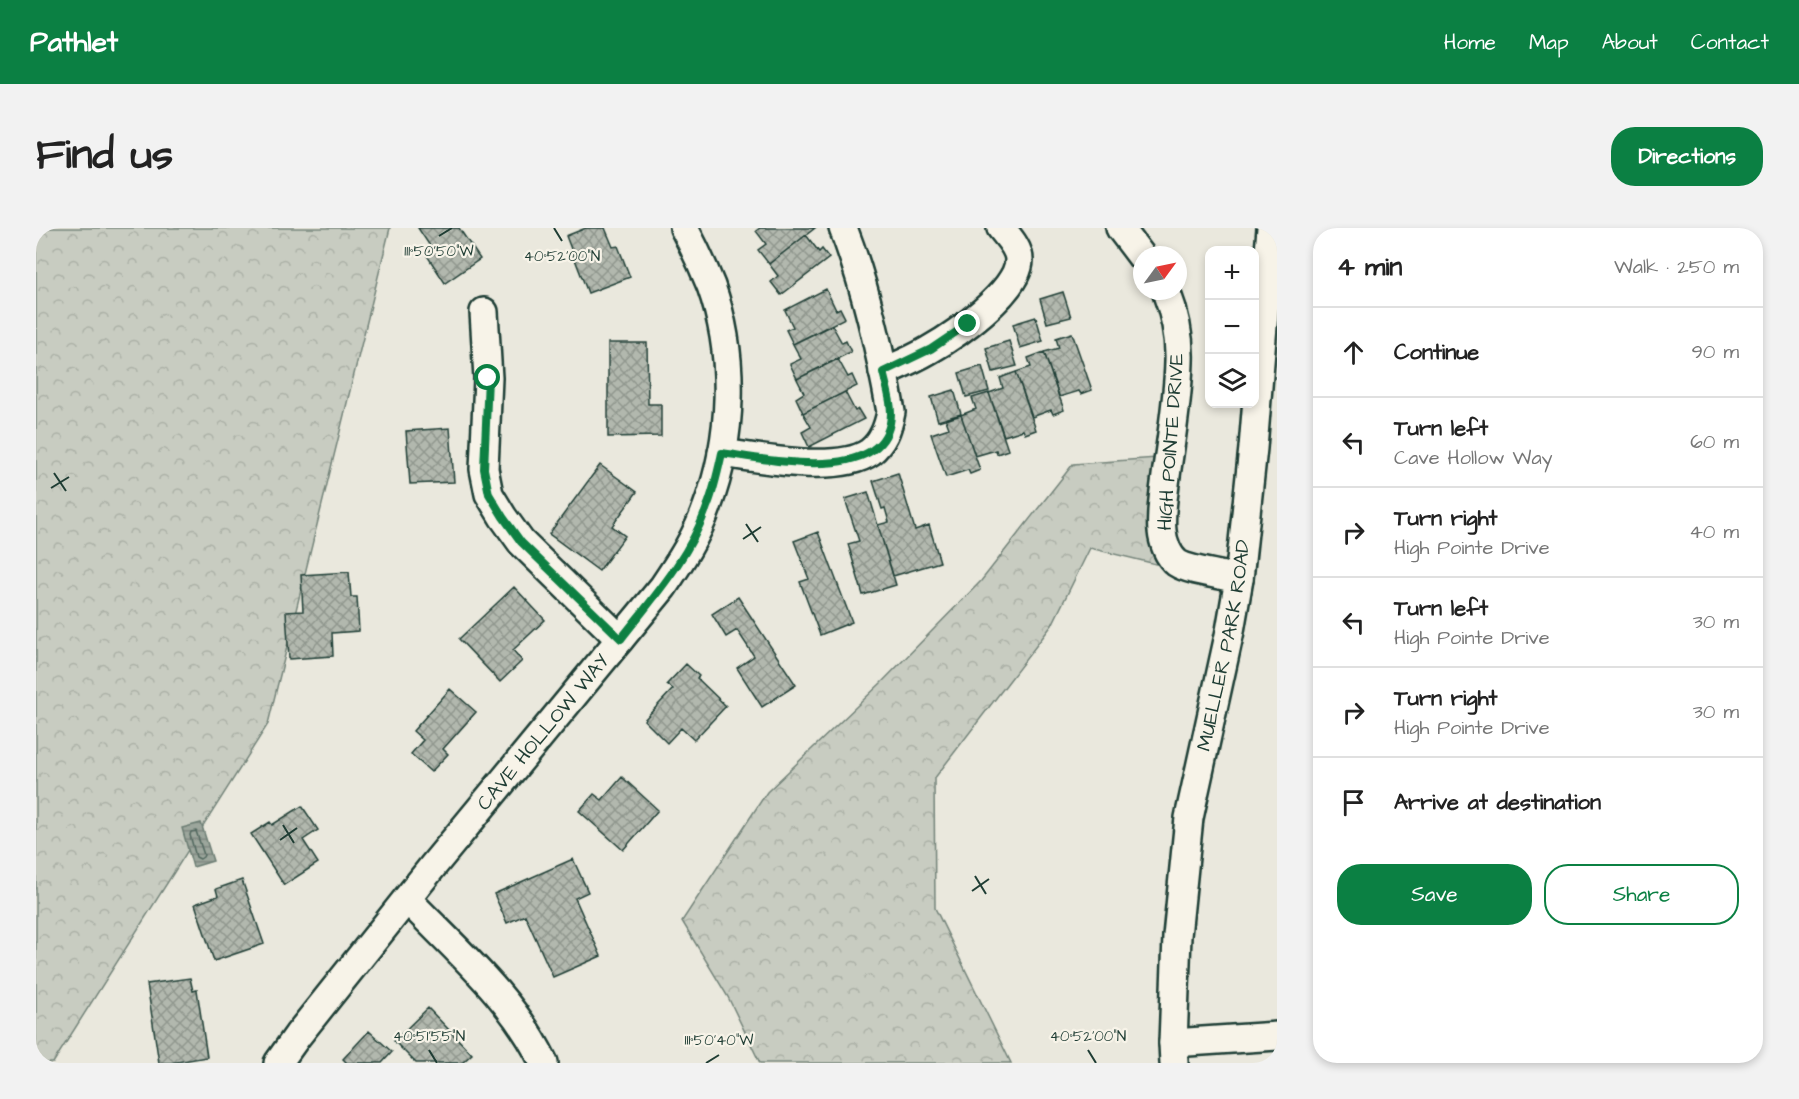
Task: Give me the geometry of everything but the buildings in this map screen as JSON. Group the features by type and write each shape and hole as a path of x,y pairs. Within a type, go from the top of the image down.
{"street":[{"name":"CAVE HOLLOW WAY","path":"278,1063 407,899 663,587 696,534 707,507 722,453 728,396 727,368 724,339 711,287 684,228"},
{"path":"722,453 814,463 838,462 868,453 880,442 888,428 891,412 868,305 857,262 843,228"},
{"path":"883,372 931,349 968,324 998,298 1019,263 1018,255 1001,228"},
{"path":"1120,228 1134,246"},
{"name":"MUELLER PARK ROAD","path":"1174,1053 1177,936 1189,818 1230,632 1239,579 1253,448 1271,228"},
{"name":"HIGH POINTE DRIVE","path":"1170,300 1177,326 1179,360 1161,520 1164,543 1169,554 1178,563 1189,568 1239,579"},
{"path":"484,312 488,378 484,469 489,494 521,542 621,639"},
{"path":"407,899 480,974 511,1010 544,1063"},
{"path":"1174,1053 1277,1036"}],"green space":[{"path":"36,228 390,228 268,724 53,1063 36,1063"},
{"path":"1157,458 1164,566 1090,548 1052,625 934,779 935,908 1011,1063 760,1063 728,997 682,921 767,792 881,683 981,581 1073,464"}],"water":[{"path":"201,823 213,861 193,867 182,828"}],"route":[{"path":"488,378 484,469 489,494 521,542 621,639 663,587 696,534 707,507 722,453 814,463 838,462 868,453 880,442 888,428 891,412 883,372 931,349 968,324"}]}
